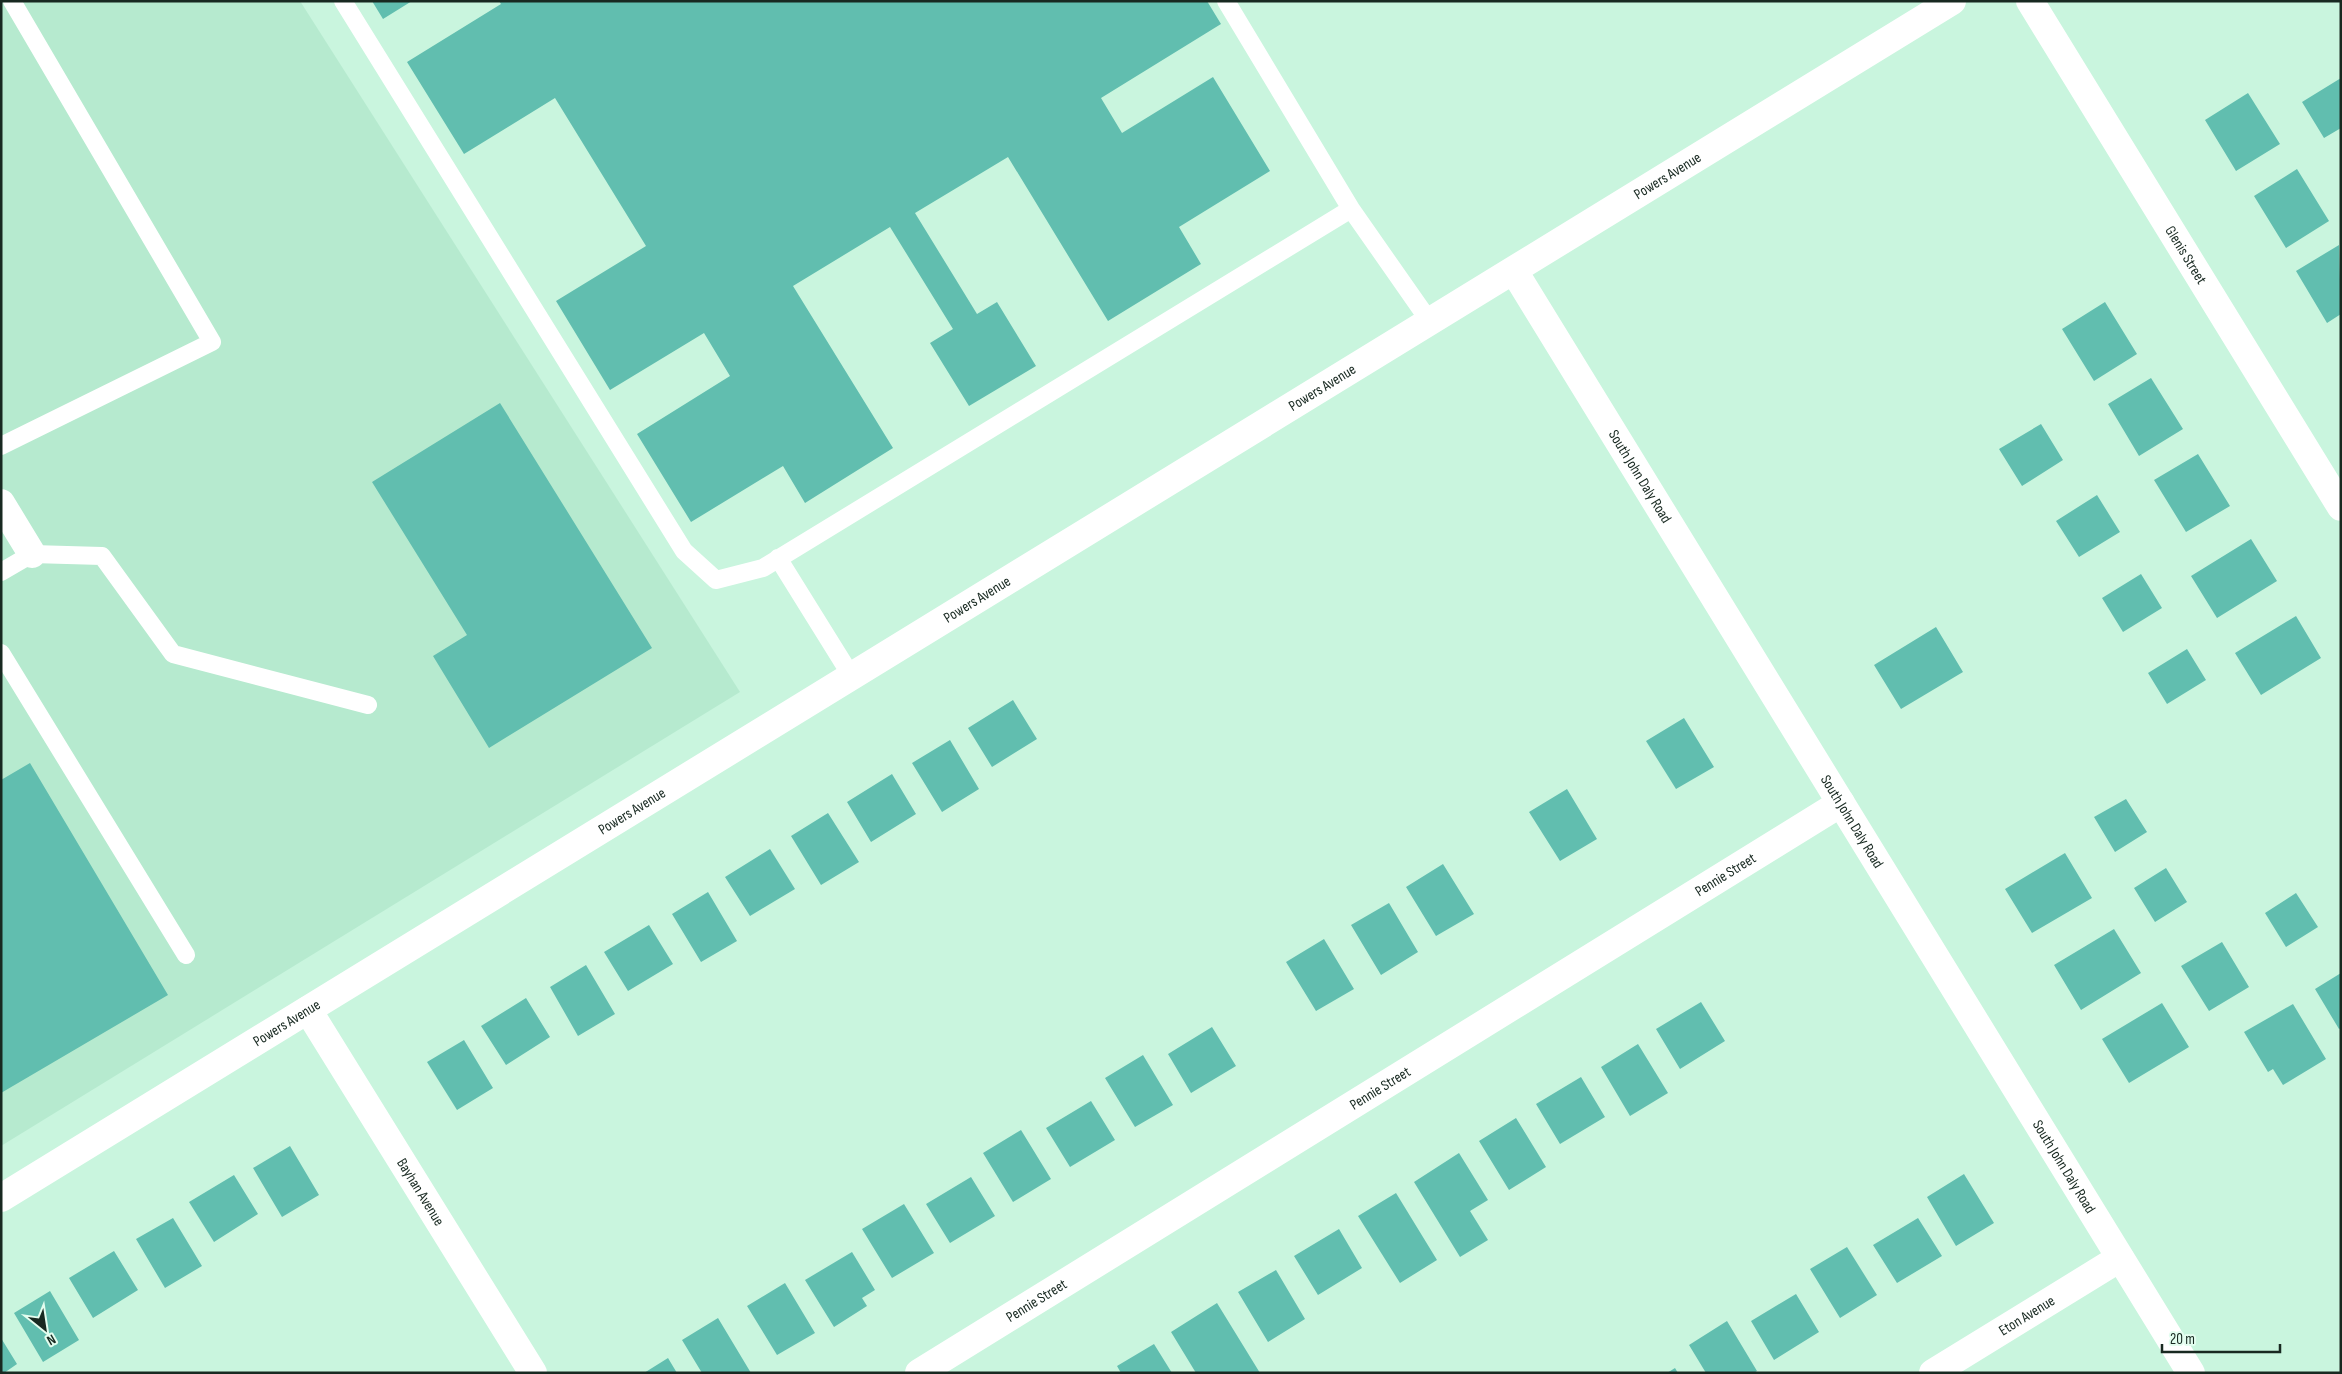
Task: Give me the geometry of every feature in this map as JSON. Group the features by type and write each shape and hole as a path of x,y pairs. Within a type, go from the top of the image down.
{"street":[{"name":"Powers Avenue","path":"1,1198 1952,1"},
{"name":"Glenis Street","path":"2030,1 2341,507"},
{"name":"South John Daly Road","path":"1514,271 2191,1373"},
{"path":"1,503 32,554"},
{"name":"Pennie Street","path":"919,1373 1842,803"},
{"name":"Bayhan Avenue","path":"308,1010 533,1373"},
{"name":"Eton Avenue","path":"1933,1373 2120,1258"}],"lane":[{"path":"1,446 212,342 12,1"},
{"path":"343,1 684,551 716,580 763,568 1351,209"},
{"path":"1226,1 1351,209 1430,322"},
{"path":"1,572 32,554 102,556 173,654 368,704"},
{"path":"778,558 852,677"},
{"path":"1,653 186,955"}],"shaded area":[{"path":"1,1 300,1 740,692 1,1146"}],"building":[{"path":"372,1 412,1 383,19"},
{"path":"499,1 1207,1 1221,24 1101,98 1122,133 1213,77 1270,171 1179,227 1201,264 1108,321 1008,157 915,213 977,314 997,302 1036,366 969,406 930,343 953,329 890,227 793,286 893,448 805,503 783,466 691,522 637,434 730,376 704,333 610,390 556,301 646,246 555,98 464,154 407,62 501,4"},
{"path":"2341,78 2341,128 2324,138 2302,102"},
{"path":"2248,93 2280,144 2236,171 2205,120"},
{"path":"2297,169 2329,221 2286,248 2254,196"},
{"path":"2339,245 2341,314 2327,323 2296,271"},
{"path":"2105,302 2137,354 2094,381 2062,329"},
{"path":"2151,378 2183,429 2139,456 2108,404"},
{"path":"500,403 652,648 489,748 433,656 467,635 372,482"},
{"path":"2041,424 2063,460 2022,486 1999,449"},
{"path":"2198,454 2230,506 2186,532 2154,480"},
{"path":"2097,495 2120,532 2079,557 2056,521"},
{"path":"2251,539 2277,581 2217,618 2191,576"},
{"path":"2141,574 2162,608 2123,632 2102,598"},
{"path":"2296,616 2321,658 2261,695 2235,653"},
{"path":"1936,627 1963,672 1901,709 1874,665"},
{"path":"2187,649 2206,680 2167,704 2148,673"},
{"path":"1013,700 1037,739 992,767 968,728"},
{"path":"1684,718 1714,767 1676,789 1646,741"},
{"path":"950,740 979,789 942,812 912,763"},
{"path":"30,763 168,995 1,1093 1,780"},
{"path":"892,774 916,814 871,842 847,802"},
{"path":"1567,789 1597,839 1560,861 1529,812"},
{"path":"2126,799 2147,832 2115,852 2094,817"},
{"path":"828,813 859,862 821,885 791,836"},
{"path":"770,849 795,889 750,916 725,877"},
{"path":"2065,853 2092,898 2032,933 2005,889"},
{"path":"1443,864 1474,914 1436,936 1406,887"},
{"path":"2166,868 2187,902 2155,922 2134,888"},
{"path":"708,892 737,941 701,962 672,914"},
{"path":"2296,893 2318,927 2286,947 2265,913"},
{"path":"1389,903 1418,952 1381,975 1351,925"},
{"path":"649,925 673,964 628,991 604,952"},
{"path":"2114,929 2141,973 2081,1010 2054,965"},
{"path":"1324,939 1354,989 1316,1011 1286,962"},
{"path":"2222,942 2249,987 2209,1011 2181,966"},
{"path":"586,965 615,1014 578,1036 550,987"},
{"path":"2341,973 2341,1028 2339,1029 2315,989"},
{"path":"526,998 550,1037 506,1065 481,1026"},
{"path":"1701,1002 1725,1041 1680,1069 1656,1029"},
{"path":"2162,1003 2189,1047 2129,1083 2102,1039"},
{"path":"2293,1004 2326,1059 2283,1085 2273,1069 2268,1072 2244,1032"},
{"path":"1212,1027 1236,1066 1191,1093 1168,1054"},
{"path":"464,1040 493,1088 457,1110 427,1062"},
{"path":"1638,1044 1668,1093 1630,1116 1601,1067"},
{"path":"1143,1055 1173,1105 1135,1127 1105,1078"},
{"path":"1581,1077 1605,1117 1560,1144 1536,1104"},
{"path":"1091,1101 1115,1140 1070,1167 1046,1128"},
{"path":"1516,1118 1546,1167 1509,1190 1479,1141"},
{"path":"1021,1130 1051,1179 1013,1202 983,1153"},
{"path":"290,1146 319,1195 282,1217 253,1168"},
{"path":"1459,1153 1488,1200 1470,1211 1488,1240 1460,1257 1414,1182"},
{"path":"1964,1174 1994,1223 1956,1246 1927,1197"},
{"path":"234,1175 258,1214 214,1242 189,1202"},
{"path":"971,1177 995,1216 950,1243 926,1204"},
{"path":"1396,1193 1437,1260 1400,1283 1358,1216"},
{"path":"904,1204 934,1253 892,1278 862,1229"},
{"path":"173,1218 202,1266 165,1288 136,1239"},
{"path":"1918,1218 1942,1256 1897,1283 1873,1245"},
{"path":"1339,1229 1362,1268 1318,1295 1294,1256"},
{"path":"1847,1247 1877,1295 1840,1318 1810,1269"},
{"path":"114,1251 138,1290 93,1318 69,1278"},
{"path":"852,1252 875,1290 862,1298 867,1306 834,1327 805,1280"},
{"path":"1276,1270 1305,1319 1268,1342 1238,1292"},
{"path":"785,1283 815,1333 777,1355 747,1306"},
{"path":"50,1291 79,1340 43,1362 14,1313"},
{"path":"1796,1294 1819,1332 1774,1360 1751,1321"},
{"path":"1217,1303 1260,1373 1196,1373 1171,1332"},
{"path":"718,1318 751,1373 702,1373 682,1340"},
{"path":"1727,1321 1757,1371 1754,1373 1706,1373 1689,1345"},
{"path":"1,1338 17,1364 4,1373 1,1373"},
{"path":"1154,1344 1172,1373 1121,1373 1117,1366"},
{"path":"668,1358 677,1373 644,1373"},
{"path":"1675,1368 1678,1373 1667,1373"}]}
